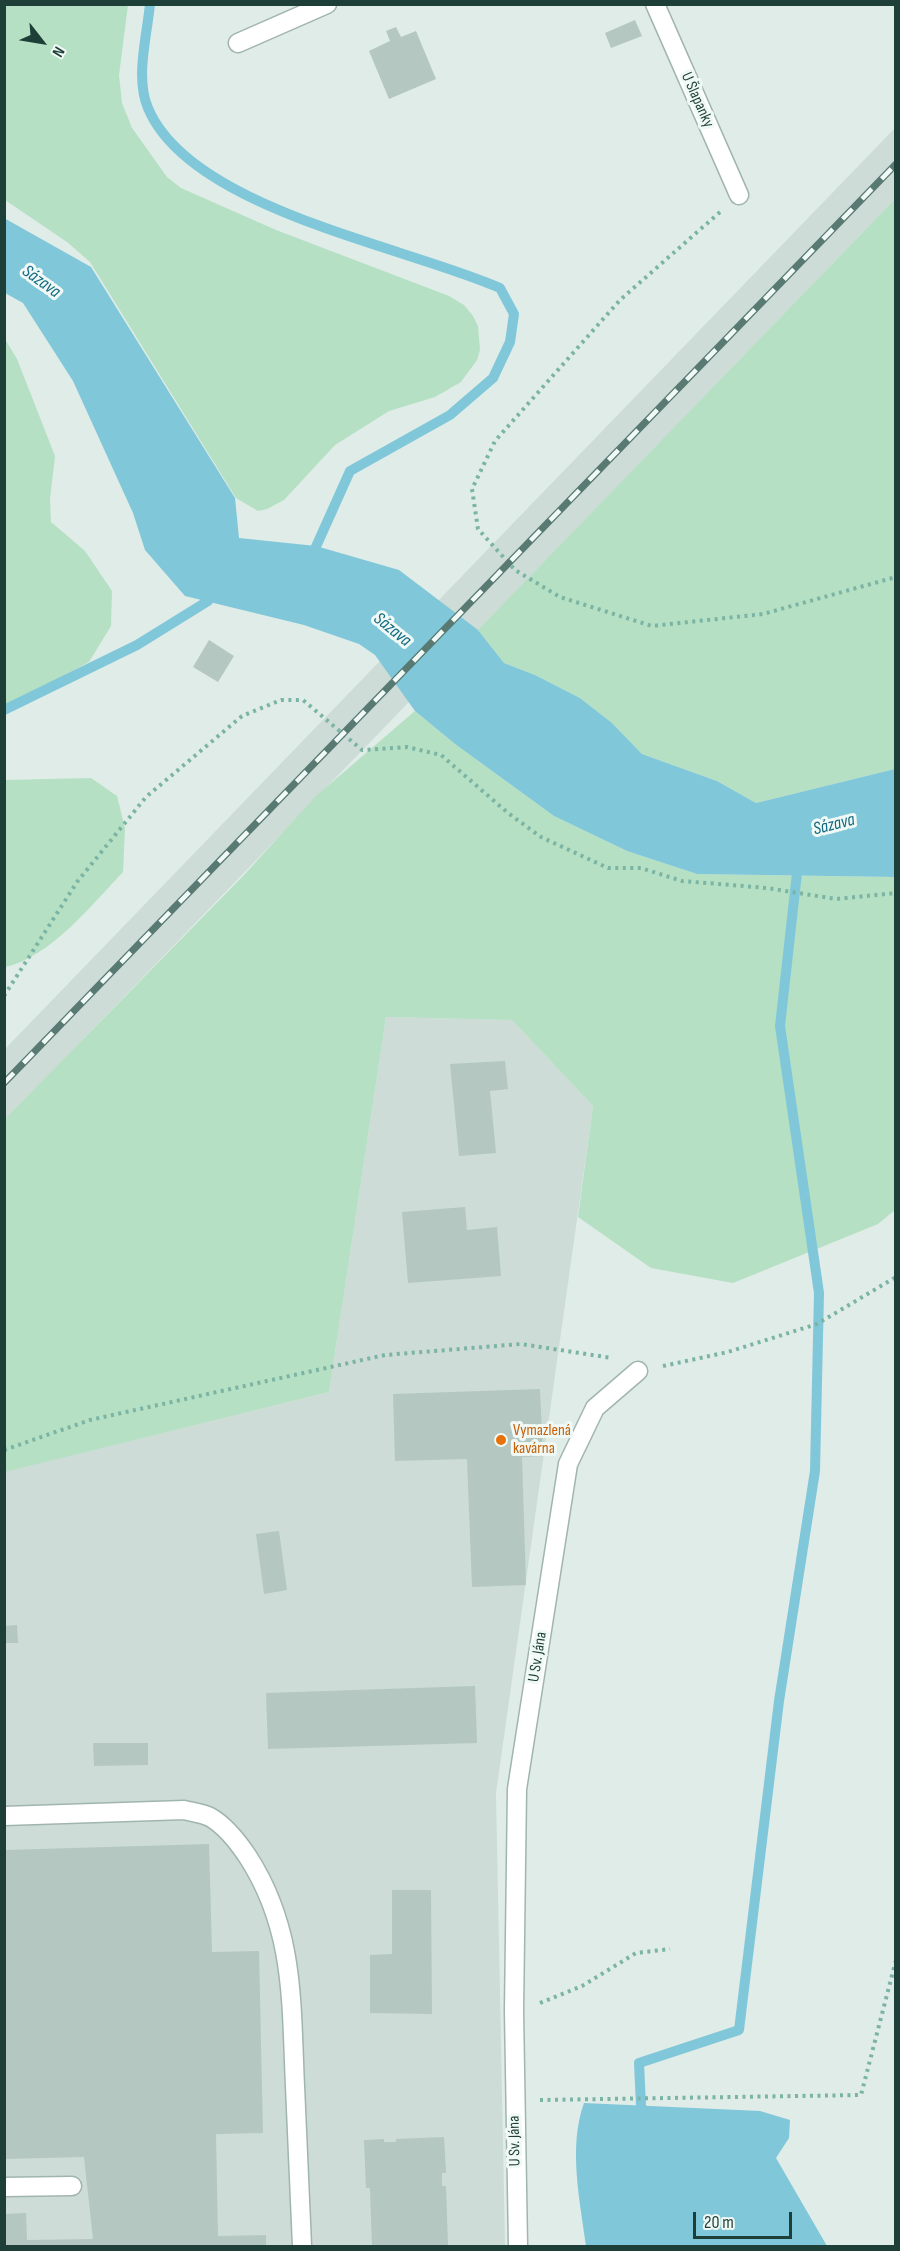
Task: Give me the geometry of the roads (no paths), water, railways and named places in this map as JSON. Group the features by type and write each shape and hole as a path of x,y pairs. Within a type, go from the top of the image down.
{"street":[{"path":"238,43 327,4"},
{"name":"U Šlapanky","path":"655,4 739,195"},
{"name":"U Sv. Jána","path":"518,2247 514,2011 517,1789 568,1464 595,1408 638,1371"},
{"path":"4,1816 184,1810 210,1817 226,1829 242,1847 261,1876 277,1914 285,1946 291,1992 302,2247"},
{"path":"4,2187 72,2186"}],"water":[{"name":"Sázava","path":"4,218 91,267 235,498 239,538 316,546 399,570 478,630 504,663 535,675 580,698 612,723 642,754 717,781 756,803 895,769 895,877 697,874 627,851 554,816 455,744 415,711 375,655 359,644 304,625 185,596 145,550 133,513 73,381 23,303 5,293"},
{"path":"584,2103 760,2111 790,2120 789,2138 776,2158 827,2246 586,2246 576,2156 579,2120"}],"waterway":[{"path":"150,4 142,84 148,108 171,143 207,173 253,198 304,220 500,288 514,314 510,342 493,378 450,415 350,471 310,560"},
{"path":"4,710 137,645 208,601 213,591"},
{"path":"647,2119 641,2106 639,2063 739,2030 779,1701 815,1471 819,1293 780,1026 798,864"}],"railway":[{"path":"4,1083 896,164"}],"place":[{"name":"Vymazlená kavárna","path":"501,1440"}]}
